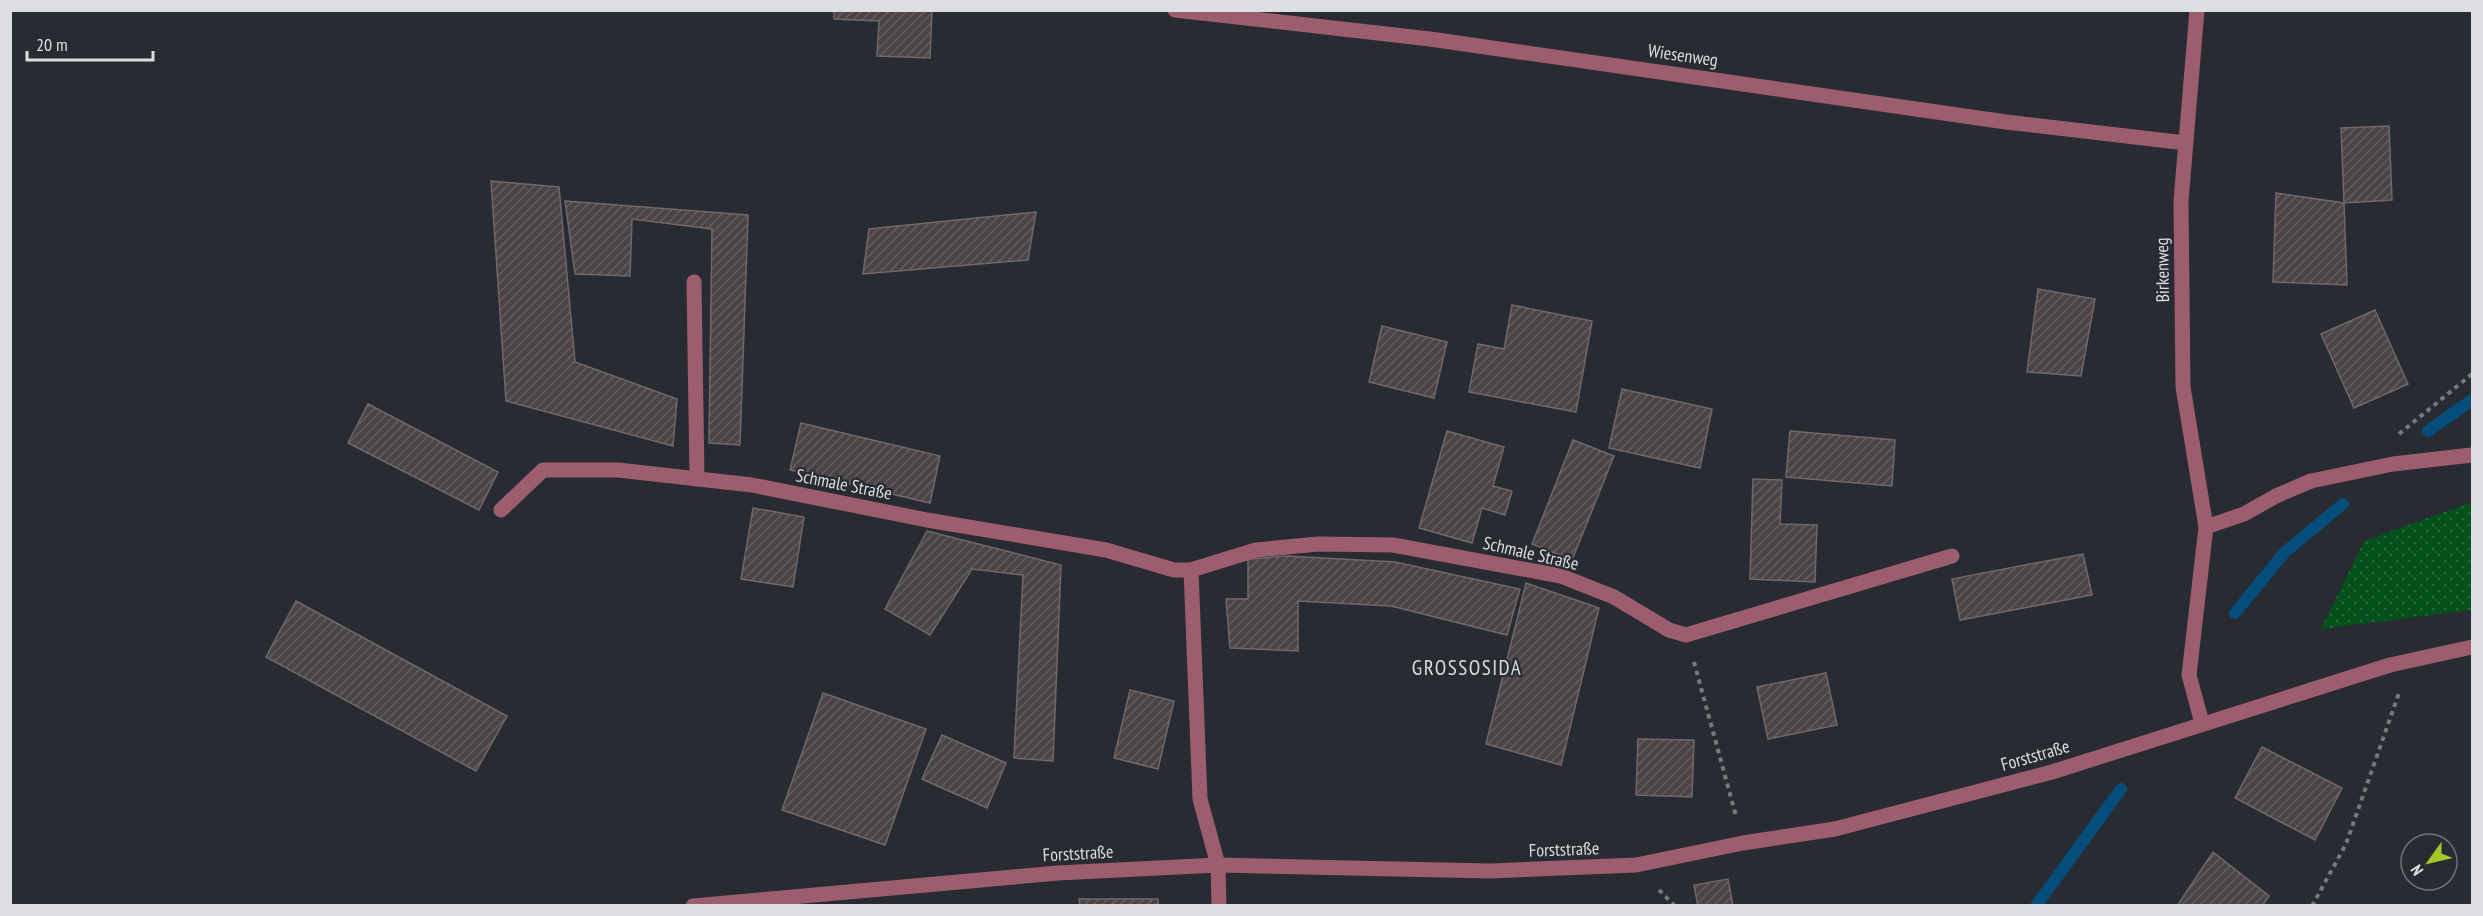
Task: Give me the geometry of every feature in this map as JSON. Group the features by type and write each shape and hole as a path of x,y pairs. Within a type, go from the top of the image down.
{"street":[{"name":"Wiesenweg","path":"1175,10 1430,39 2006,122 2186,142"},
{"name":"Birkenweg","path":"2197,10 2181,201 2183,387 2206,527 2189,675 2202,723"},
{"path":"693,282 697,479"},
{"path":"2206,527 2244,513 2311,481 2393,464 2472,455"},
{"name":"Schmale Straße","path":"501,510 543,470 618,470 752,485 927,520 1106,550 1174,570 1191,570 1256,550 1318,544 1393,545 1561,576 1614,597 1669,630 1686,635"},
{"path":"1686,635 1952,556"},
{"path":"1191,570 1200,799 1218,865 1219,906"},
{"path":"2411,660 2472,647"},
{"name":"Forststraße","path":"693,906 1058,873 1218,865 1491,871 1636,866 1743,843 1835,829 2052,772 2202,723 2411,660"}],"path":[{"path":"2393,464 2400,431 2472,374"},
{"path":"1686,635 1743,843"},
{"path":"2312,906 2346,844 2411,660"}],"green space":[{"path":"2472,502 2472,610 2321,629 2364,541"}],"building":[{"path":"834,10 932,10 930,58 877,56 879,21 834,19"},
{"path":"2389,126 2392,200 2344,203 2341,128"},
{"path":"491,181 559,187 575,362 677,399 673,446 506,401"},
{"path":"2276,193 2344,203 2347,285 2273,282"},
{"path":"565,201 748,215 740,445 709,443 712,229 632,219 630,276 575,274"},
{"path":"1036,212 1028,260 863,274 869,229"},
{"path":"2038,289 2095,299 2081,376 2027,372"},
{"path":"1512,305 1592,321 1576,412 1469,392 1478,344 1504,349"},
{"path":"2375,310 2408,384 2354,408 2321,334"},
{"path":"1382,326 1447,342 1434,398 1369,382"},
{"path":"1622,389 1712,409 1700,468 1609,448"},
{"path":"368,404 498,472 479,510 348,443"},
{"path":"801,423 940,456 930,503 790,470"},
{"path":"1447,431 1504,447 1493,486 1512,491 1505,515 1482,508 1472,543 1419,528"},
{"path":"1790,431 1895,440 1892,486 1786,477"},
{"path":"1573,440 1614,456 1572,560 1532,544"},
{"path":"1753,479 1782,480 1780,524 1817,525 1815,582 1750,579"},
{"path":"753,508 804,517 793,587 741,579"},
{"path":"927,531 1061,565 1053,761 1014,758 1023,575 972,569 930,635 885,609"},
{"path":"2083,554 2092,595 1960,620 1952,579"},
{"path":"1287,556 1395,562 1520,589 1507,635 1391,606 1298,601 1298,651 1230,648 1226,599 1248,599 1248,559"},
{"path":"1526,583 1599,608 1561,765 1486,744"},
{"path":"296,601 507,716 476,771 266,657"},
{"path":"1826,673 1837,725 1768,739 1757,687"},
{"path":"1130,690 1174,701 1158,769 1114,758"},
{"path":"823,693 926,729 885,845 782,810"},
{"path":"942,735 1006,763 987,808 922,779"},
{"path":"1638,739 1694,740 1692,797 1636,795"},
{"path":"2262,747 2342,788 2315,840 2235,798"},
{"path":"2213,852 2269,896 2262,906 2177,906"},
{"path":"1728,879 1733,906 1698,906 1694,885"},
{"path":"1079,899 1158,899 1158,906 1080,906"}],"waterway":[{"path":"2428,431 2472,400"},
{"path":"2235,613 2285,552 2343,504"},
{"path":"2036,906 2121,789"}],"district":[{"name":"GROSSOSIDA","path":"1467,667"}]}
